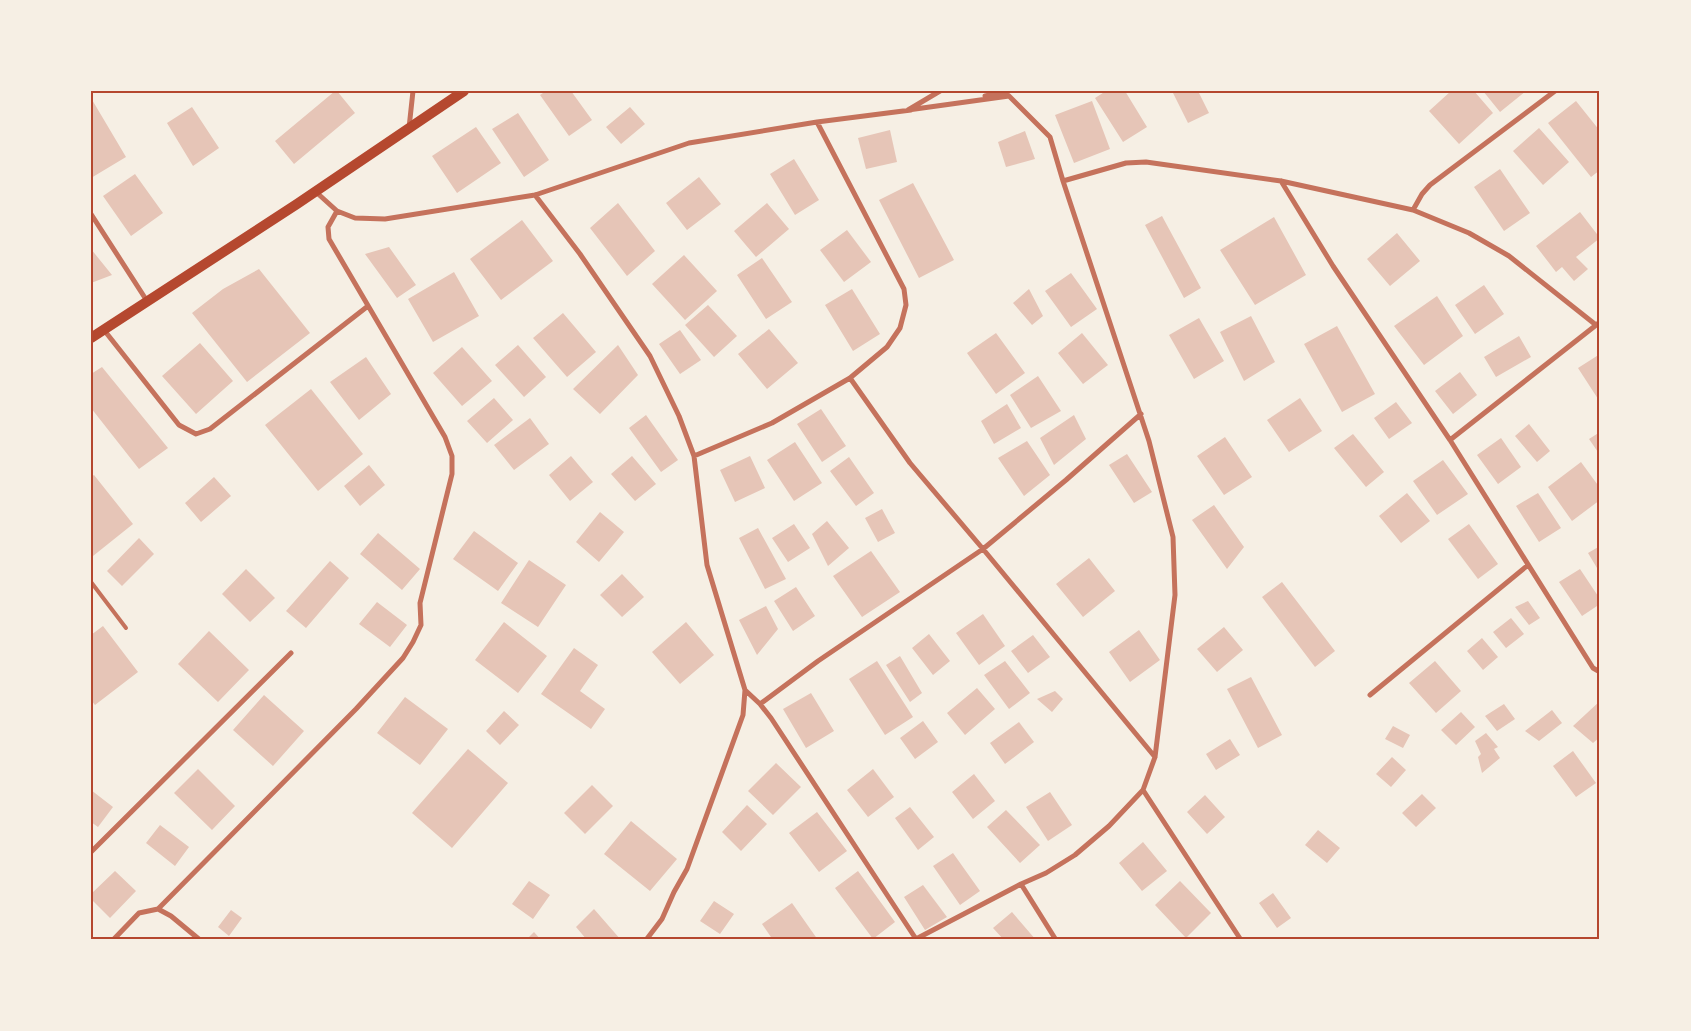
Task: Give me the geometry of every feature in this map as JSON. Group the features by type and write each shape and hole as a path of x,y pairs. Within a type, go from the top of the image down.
{"main road":[{"path":"91,338 464,91"}],"street":[{"path":"409,128 413,91"},
{"path":"908,110 940,91"},
{"path":"1413,210 1422,194 1430,185 1555,91"},
{"path":"315,191 337,211 356,218 385,219 535,196 689,143 1009,93 1050,136 1063,182 1141,414 1173,537 1175,595 1155,757 1142,790 1110,826 1075,855 1046,873 915,939 771,718 745,690"},
{"path":"694,456 772,423 850,378 887,347 900,328 906,305 904,289 817,122"},
{"path":"1063,182 1126,163 1146,162 1281,181 1413,210 1469,233 1509,256 1598,323 1450,440"},
{"path":"1281,181 1333,266 1450,440 1594,668 1600,672"},
{"path":"535,196 580,254 650,356 679,416 694,456 707,565 745,690 743,715 687,869 662,919 646,940"},
{"path":"114,940 139,913 158,909 356,709 403,658 414,642 421,625 420,603 452,474 452,456 444,437 329,239 328,227 337,211"},
{"path":"91,214 147,301"},
{"path":"104,330 179,425 196,434 210,429 368,306"},
{"path":"850,378 910,463 983,548 1155,757"},
{"path":"760,704 818,661 983,548 1066,480 1141,414"},
{"path":"1370,695 1528,565"},
{"path":"91,852 291,652"},
{"path":"1142,790 1241,940"},
{"path":"1021,884 1056,940"},
{"path":"158,909 172,916 200,940"}],"lane":[{"path":"91,582 126,628"}],"building":[{"path":"335,91 355,113 294,164 275,141"},
{"path":"546,91 571,91 592,120 569,136 540,95"},
{"path":"1106,91 1125,91 1147,127 1123,142 1095,98"},
{"path":"1172,91 1198,91 1209,113 1188,123"},
{"path":"1451,91 1474,91 1493,113 1459,144 1429,111"},
{"path":"1483,91 1526,91 1500,112"},
{"path":"91,98 126,157 91,178"},
{"path":"1092,101 1110,149 1074,163 1055,115"},
{"path":"1576,101 1600,131 1600,170 1591,177 1548,123"},
{"path":"192,107 219,148 193,166 167,123"},
{"path":"630,107 645,124 621,144 606,127"},
{"path":"518,113 549,160 524,177 492,129"},
{"path":"476,127 501,163 457,193 432,156"},
{"path":"1539,128 1569,162 1543,185 1513,151"},
{"path":"890,130 897,162 866,169 858,138"},
{"path":"1025,131 1035,159 1006,167 998,142"},
{"path":"794,159 819,200 795,215 770,174"},
{"path":"1500,169 1530,213 1504,231 1474,187"},
{"path":"135,174 163,213 131,236 103,196"},
{"path":"699,177 721,204 687,230 666,203"},
{"path":"913,183 954,260 919,278 879,200"},
{"path":"618,203 655,251 627,276 590,228"},
{"path":"767,203 789,229 756,257 734,231"},
{"path":"1580,212 1600,238 1576,257 1588,269 1574,281 1562,267 1556,272 1536,246"},
{"path":"1162,216 1201,288 1184,298 1145,225"},
{"path":"1274,217 1306,275 1255,305 1220,250"},
{"path":"522,220 553,261 501,300 470,259"},
{"path":"847,230 871,262 844,282 820,250"},
{"path":"1397,233 1420,261 1390,286 1367,259"},
{"path":"389,247 416,285 397,298 365,254"},
{"path":"91,249 112,275 91,283"},
{"path":"684,255 717,291 685,320 652,284"},
{"path":"762,258 792,302 766,319 737,275"},
{"path":"259,269 310,333 247,382 192,313 223,289"},
{"path":"454,272 479,316 433,342 408,299"},
{"path":"1071,273 1097,309 1071,327 1045,291"},
{"path":"1484,285 1504,314 1475,334 1455,305"},
{"path":"852,289 880,334 853,351 825,305"},
{"path":"1029,289 1043,316 1032,325 1013,303"},
{"path":"1437,296 1463,336 1424,365 1394,326"},
{"path":"708,305 737,336 714,357 685,325"},
{"path":"563,313 596,352 567,377 533,338"},
{"path":"1251,316 1275,362 1244,381 1220,332"},
{"path":"1199,318 1224,361 1194,379 1169,335"},
{"path":"1337,326 1375,394 1342,412 1304,344"},
{"path":"769,329 798,363 767,389 738,354"},
{"path":"680,330 701,360 680,374 659,344"},
{"path":"996,333 1025,373 996,394 967,353"},
{"path":"1082,333 1108,365 1083,384 1058,353"},
{"path":"1519,336 1531,357 1496,377 1484,357"},
{"path":"200,343 233,381 196,414 162,376"},
{"path":"518,345 546,377 524,397 495,365"},
{"path":"618,345 638,375 600,414 573,389"},
{"path":"462,347 492,381 462,406 433,373"},
{"path":"1600,354 1600,402 1578,368"},
{"path":"366,357 391,394 359,420 330,382"},
{"path":"102,367 168,448 139,469 91,408 91,374"},
{"path":"1460,372 1477,395 1453,414 1435,391"},
{"path":"1038,376 1061,411 1031,428 1010,395"},
{"path":"311,389 363,454 318,491 265,425"},
{"path":"494,398 513,420 487,443 467,421"},
{"path":"1300,398 1322,431 1289,452 1267,420"},
{"path":"1396,402 1412,423 1389,439 1374,418"},
{"path":"1007,404 1021,428 994,444 981,421"},
{"path":"821,409 846,446 822,462 797,424"},
{"path":"646,415 678,460 661,472 629,428"},
{"path":"1074,415 1086,439 1054,465 1040,438"},
{"path":"530,418 549,444 514,470 494,445"},
{"path":"1529,424 1550,451 1537,462 1515,436"},
{"path":"1600,432 1600,455 1589,439"},
{"path":"1353,434 1384,472 1366,487 1334,448"},
{"path":"1225,437 1252,477 1224,495 1197,456"},
{"path":"1501,438 1521,467 1498,484 1477,455"},
{"path":"1027,441 1050,475 1024,496 998,458"},
{"path":"795,442 822,483 794,501 767,460"},
{"path":"1127,454 1152,492 1134,503 1109,465"},
{"path":"571,456 593,482 570,501 549,475"},
{"path":"632,456 656,484 635,501 611,474"},
{"path":"750,456 765,488 735,502 720,470"},
{"path":"849,457 874,493 856,506 830,471"},
{"path":"1443,460 1468,494 1437,515 1413,481"},
{"path":"1581,462 1600,488 1600,500 1572,521 1548,487"},
{"path":"369,465 385,485 360,506 344,486"},
{"path":"94,475 133,524 93,556 91,553 91,477"},
{"path":"214,477 231,496 201,522 185,503"},
{"path":"1407,493 1430,521 1401,543 1379,516"},
{"path":"1538,493 1561,528 1539,542 1516,506"},
{"path":"1214,505 1244,547 1227,569 1192,520"},
{"path":"882,509 895,533 878,542 865,518"},
{"path":"600,512 624,532 599,562 576,542"},
{"path":"827,521 849,548 828,566 812,534"},
{"path":"794,524 810,548 788,562 772,538"},
{"path":"1469,524 1498,564 1478,579 1448,539"},
{"path":"758,528 786,579 765,589 739,538"},
{"path":"474,531 518,563 498,591 453,559"},
{"path":"378,533 420,569 402,590 360,554"},
{"path":"139,538 154,554 122,586 107,571"},
{"path":"1600,546 1600,573 1588,553"},
{"path":"871,551 900,592 862,617 833,576"},
{"path":"1089,558 1115,591 1083,617 1056,584"},
{"path":"529,560 566,585 538,627 501,603"},
{"path":"330,561 349,578 306,628 286,611"},
{"path":"246,569 275,598 250,622 222,594"},
{"path":"1580,569 1600,599 1600,604 1582,616 1559,582"},
{"path":"622,574 644,597 622,617 600,595"},
{"path":"1282,582 1335,651 1315,667 1262,597"},
{"path":"796,587 815,616 793,631 774,601"},
{"path":"1528,601 1540,618 1529,625 1515,607"},
{"path":"377,602 407,625 390,647 359,624"},
{"path":"766,606 778,629 757,655 739,620"},
{"path":"983,614 1005,646 979,665 956,633"},
{"path":"1511,618 1524,634 1506,648 1493,632"},
{"path":"504,622 547,656 518,693 475,660"},
{"path":"686,622 714,655 680,684 652,652"},
{"path":"103,626 138,672 95,705 91,700 91,635"},
{"path":"1224,627 1243,650 1217,672 1197,649"},
{"path":"1139,630 1160,660 1130,682 1109,652"},
{"path":"209,631 249,670 218,702 178,664"},
{"path":"929,634 950,661 933,675 912,648"},
{"path":"1033,635 1050,657 1028,673 1011,651"},
{"path":"1482,638 1498,657 1483,670 1467,651"},
{"path":"574,648 598,665 580,691 605,709 591,729 541,694"},
{"path":"900,656 922,693 910,702 886,665"},
{"path":"877,661 913,717 885,735 849,679"},
{"path":"1005,661 1030,693 1009,709 984,675"},
{"path":"1435,661 1461,691 1436,713 1409,683"},
{"path":"1251,677 1282,735 1258,748 1227,689"},
{"path":"977,688 995,709 965,735 947,713"},
{"path":"1055,691 1063,699 1052,712 1037,699"},
{"path":"811,693 834,731 806,748 783,709"},
{"path":"264,695 304,731 273,766 233,730"},
{"path":"405,697 448,729 420,765 377,733"},
{"path":"1600,701 1600,737 1593,743 1573,726"},
{"path":"1504,704 1515,719 1497,731 1485,716"},
{"path":"1552,710 1562,723 1539,741 1525,731"},
{"path":"504,711 519,725 500,745 486,731"},
{"path":"1461,712 1475,727 1456,745 1441,730"},
{"path":"923,721 938,742 915,759 900,738"},
{"path":"1019,722 1034,742 1005,764 990,743"},
{"path":"1393,726 1410,735 1403,748 1385,739"},
{"path":"1486,733 1498,747 1494,749 1500,758 1482,773 1478,757 1481,754 1475,741"},
{"path":"1230,739 1240,755 1216,770 1206,754"},
{"path":"468,749 508,783 452,848 412,813"},
{"path":"1573,751 1596,783 1576,797 1553,766"},
{"path":"1392,757 1406,770 1391,787 1376,774"},
{"path":"776,763 801,787 773,815 748,791"},
{"path":"198,769 235,806 212,830 174,793"},
{"path":"873,769 894,797 868,817 847,790"},
{"path":"974,774 995,801 973,819 952,792"},
{"path":"592,785 613,806 585,834 564,813"},
{"path":"91,790 113,807 98,827 91,822"},
{"path":"1050,792 1072,825 1048,841 1026,807"},
{"path":"1422,794 1436,808 1416,827 1402,813"},
{"path":"1205,795 1225,817 1207,834 1187,812"},
{"path":"747,805 767,824 741,851 722,832"},
{"path":"910,807 934,837 918,850 895,818"},
{"path":"1006,810 1040,845 1020,863 987,827"},
{"path":"817,812 847,851 819,872 789,833"},
{"path":"631,821 677,859 650,891 604,854"},
{"path":"160,825 189,847 175,866 146,843"},
{"path":"1318,830 1340,848 1327,863 1305,845"},
{"path":"1143,842 1167,871 1142,891 1119,863"},
{"path":"953,853 980,891 960,905 933,866"},
{"path":"115,871 136,891 110,918 91,899 91,894"},
{"path":"858,871 895,922 873,939 835,888"},
{"path":"529,881 550,895 533,919 512,904"},
{"path":"1180,881 1211,913 1186,938 1155,905"},
{"path":"923,885 947,917 925,930 904,897"},
{"path":"1273,893 1291,918 1277,928 1259,903"},
{"path":"714,901 734,914 720,934 700,921"},
{"path":"792,903 818,940 773,940 762,924"},
{"path":"594,909 621,940 587,940 576,927"},
{"path":"231,910 242,918 229,936 218,927"},
{"path":"1012,912 1036,940 1004,940 993,928"},
{"path":"534,932 541,940 526,940"}]}
